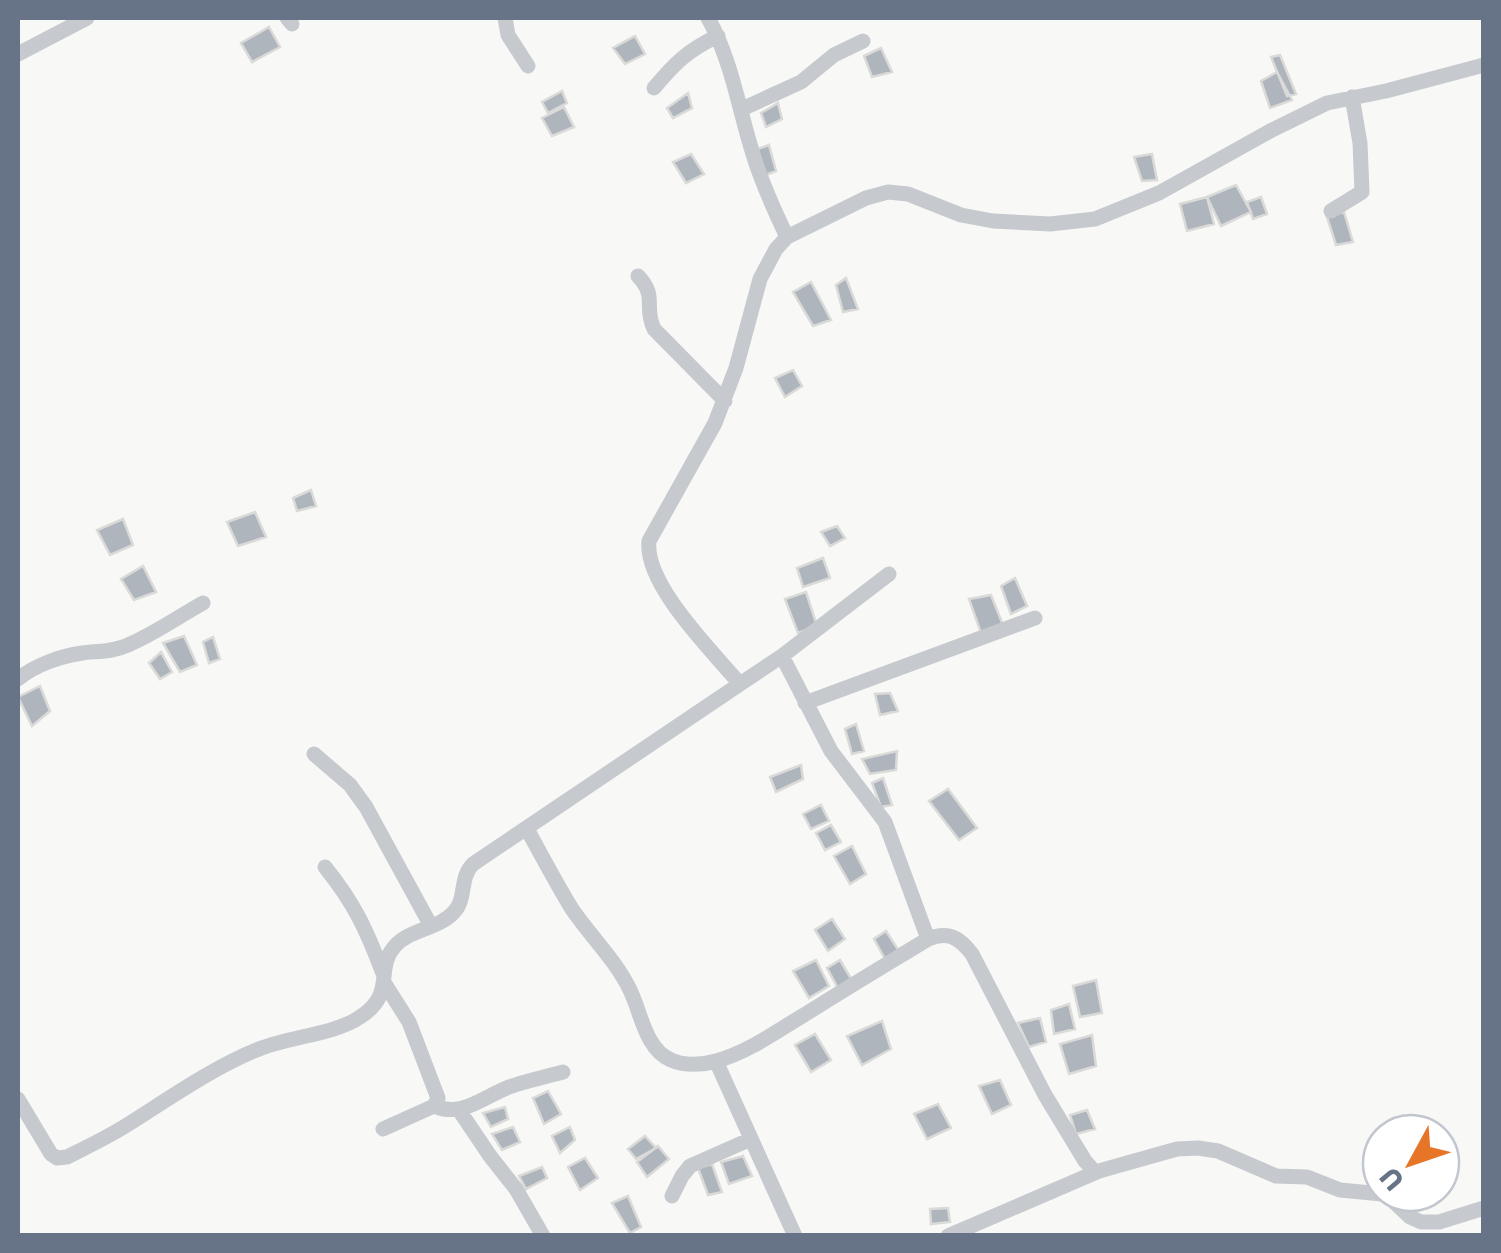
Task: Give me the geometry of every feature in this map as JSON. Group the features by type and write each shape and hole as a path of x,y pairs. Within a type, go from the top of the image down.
{"street":[{"path":"18,54 87,18"},
{"path":"505,18 508,36 528,66"},
{"path":"708,18 718,36 742,109 758,172 787,237"},
{"path":"654,88 692,48 718,36"},
{"path":"742,109 802,82 834,54 864,41"},
{"path":"740,684 671,601 654,570 648,547 725,401 760,280 787,237 866,198 888,192 908,194 993,222 1050,224 1095,219 1149,198 1327,103 1484,64"},
{"path":"1331,211 1362,192 1360,144 1352,97"},
{"path":"638,276 649,289 648,316 654,329 725,401"},
{"path":"18,1099 50,1154 67,1157 122,1128 211,1071 260,1048 359,1019 380,1000 394,946 453,914 462,902 466,871 782,656 889,574"},
{"path":"18,678 55,660 126,646 203,603"},
{"path":"806,704 1035,618"},
{"path":"782,656 837,759 885,822 928,939"},
{"path":"314,754 350,785 366,807 431,926"},
{"path":"527,829 572,909 618,968 646,1032 658,1051 671,1060 688,1064 716,1062 778,1031 928,939 956,936 987,979 1016,1042 1056,1112 1090,1167 1099,1171"},
{"path":"325,867 358,913 385,980 409,1022 438,1098 434,1106 383,1129"},
{"path":"716,1062 795,1236"},
{"path":"434,1106 459,1110 471,1107 508,1088 563,1072"},
{"path":"459,1110 516,1189 544,1236"},
{"path":"672,1196 690,1166 750,1139"},
{"path":"948,1236 1099,1171 1177,1149 1218,1151 1276,1176 1307,1177 1340,1190 1361,1192"},
{"path":"1406,1213 1421,1222 1440,1222 1484,1208"}],"building":[{"path":"269,27 280,47 252,62 241,43"},
{"path":"635,36 645,54 625,64 613,48"},
{"path":"881,48 892,72 872,77 864,56"},
{"path":"1280,55 1296,94 1287,96 1271,57"},
{"path":"1277,72 1292,100 1270,108 1261,81"},
{"path":"562,91 567,103 548,113 542,102"},
{"path":"688,93 692,108 673,118 667,108"},
{"path":"778,103 782,119 766,127 761,113"},
{"path":"564,107 574,127 552,136 542,118"},
{"path":"769,145 776,171 763,176 755,150"},
{"path":"691,154 704,174 686,183 673,162"},
{"path":"1152,154 1157,180 1142,181 1134,157"},
{"path":"1236,185 1251,212 1221,226 1207,197"},
{"path":"1207,197 1214,224 1187,231 1180,204"},
{"path":"1261,197 1267,214 1253,219 1247,202"},
{"path":"1344,212 1353,242 1336,245 1327,217"},
{"path":"846,278 858,309 843,312 836,285"},
{"path":"811,282 831,320 813,326 793,292"},
{"path":"793,370 802,386 785,397 775,378"},
{"path":"311,490 316,506 297,511 293,498"},
{"path":"255,512 266,537 238,546 227,522"},
{"path":"123,519 133,545 110,555 97,530"},
{"path":"837,526 845,538 830,546 821,532"},
{"path":"823,558 830,578 803,587 797,568"},
{"path":"143,566 156,592 134,600 121,579"},
{"path":"1015,578 1027,606 1011,614 1001,586"},
{"path":"806,592 817,626 798,633 785,599"},
{"path":"991,595 1003,625 981,633 969,599"},
{"path":"184,636 197,665 180,672 163,643"},
{"path":"213,637 220,659 209,663 203,642"},
{"path":"161,652 172,672 160,679 149,663"},
{"path":"40,686 50,711 32,726 18,697"},
{"path":"890,693 898,711 880,715 875,694"},
{"path":"856,724 864,751 852,754 845,729"},
{"path":"897,751 896,770 870,774 862,759"},
{"path":"801,765 803,779 776,792 770,777"},
{"path":"883,778 892,805 881,807 872,783"},
{"path":"948,789 977,828 959,840 929,801"},
{"path":"821,805 829,821 811,829 803,814"},
{"path":"831,825 841,842 825,850 816,833"},
{"path":"852,846 866,874 850,884 834,856"},
{"path":"832,919 845,939 828,951 815,930"},
{"path":"886,931 899,951 885,959 874,939"},
{"path":"816,960 829,986 809,998 793,971"},
{"path":"840,960 853,982 839,990 827,968"},
{"path":"1096,980 1102,1013 1080,1017 1073,986"},
{"path":"1069,1004 1075,1029 1054,1034 1051,1010"},
{"path":"1040,1018 1046,1042 1029,1047 1018,1023"},
{"path":"882,1021 891,1049 862,1065 847,1036"},
{"path":"815,1034 831,1060 811,1072 795,1045"},
{"path":"1092,1035 1096,1066 1069,1074 1060,1044"},
{"path":"1000,1080 1011,1105 992,1114 979,1086"},
{"path":"548,1091 561,1114 544,1124 533,1098"},
{"path":"938,1104 951,1128 927,1139 914,1114"},
{"path":"505,1107 508,1119 491,1127 483,1113"},
{"path":"1087,1110 1095,1129 1076,1134 1070,1115"},
{"path":"513,1127 520,1142 502,1150 492,1134"},
{"path":"570,1127 575,1140 560,1153 552,1136"},
{"path":"645,1136 656,1148 636,1159 628,1149"},
{"path":"658,1146 669,1159 647,1177 637,1162"},
{"path":"743,1156 752,1176 729,1184 721,1162"},
{"path":"585,1158 598,1178 580,1190 568,1167"},
{"path":"712,1164 722,1192 708,1195 698,1168"},
{"path":"542,1167 547,1178 526,1189 519,1176"},
{"path":"628,1196 641,1227 630,1233 612,1203"},
{"path":"948,1208 950,1222 931,1224 930,1209"}]}
